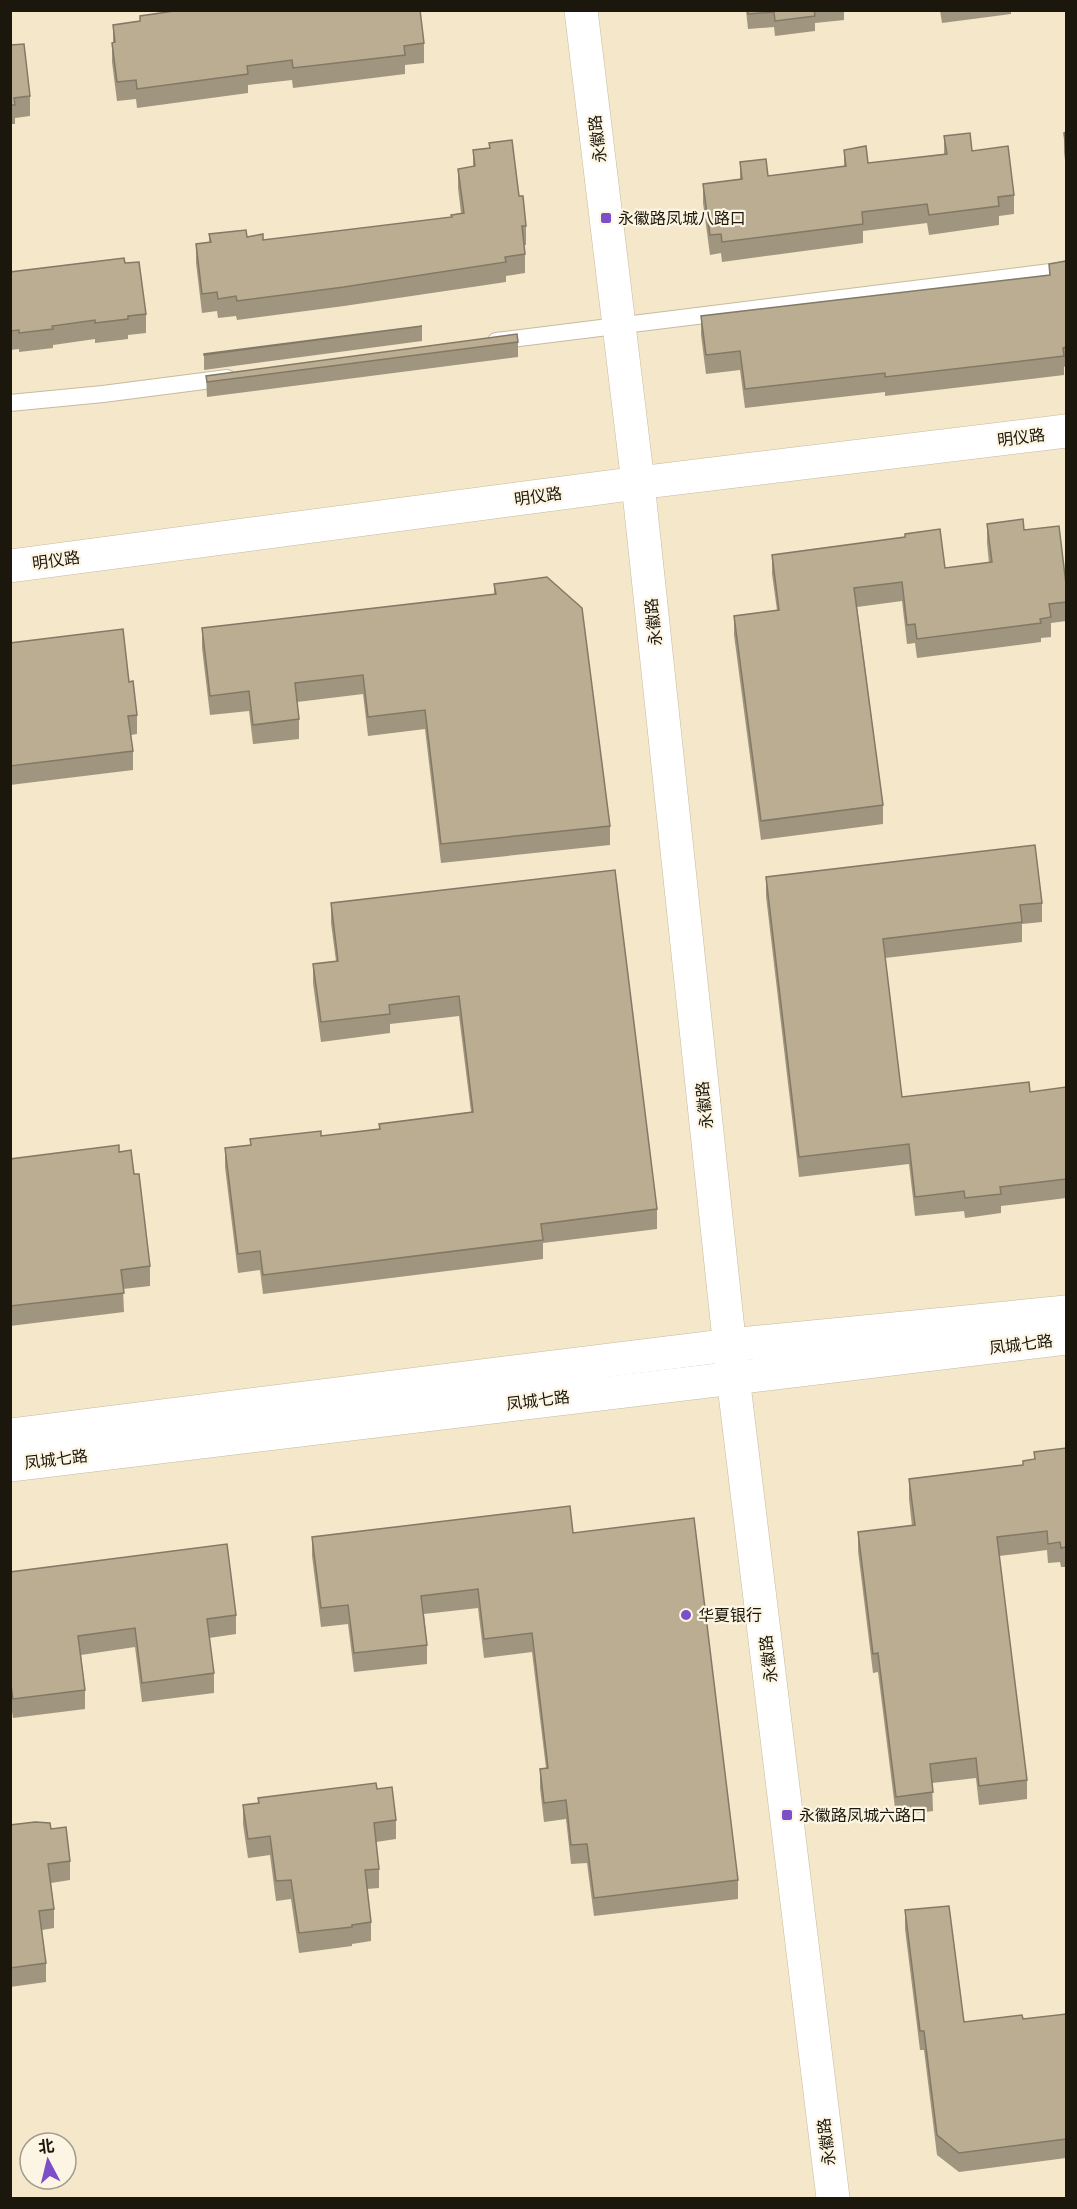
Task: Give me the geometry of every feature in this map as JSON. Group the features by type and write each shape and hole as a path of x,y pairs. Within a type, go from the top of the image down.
{"street":[{"name":"永徽路","path":"581,10 638,483 733,1377 833,2199"},
{"name":"明仪路","path":"10,566 638,483 1066,431"},
{"name":"凤城七路","path":"10,1435 730,1345 1066,1311"},
{"name":"凤城七路","path":"10,1465 1066,1338"}],"lane":[{"path":"478,344 1066,270"},
{"path":"10,403 103,394 243,375"}],"building":[{"path":"181,10 420,10 424,43 404,46 405,55 293,68 292,60 247,66 248,74 137,89 136,80 117,82 112,43 115,42 113,25 140,21 140,16"},
{"path":"748,10 814,10 815,16 775,21 774,12 748,14"},
{"path":"10,38 11,45 24,44 30,96 14,98 15,105 10,105"},
{"path":"970,133 972,151 1008,146 1014,195 998,197 999,206 929,215 927,204 862,212 863,224 722,242 721,234 710,235 703,184 742,179 740,162 766,159 768,176 846,166 844,150 866,146 868,163 947,154 944,136"},
{"path":"512,140 519,196 523,196 526,226 522,226 525,254 505,257 506,262 237,301 236,296 218,299 217,292 202,294 196,244 211,242 209,234 246,230 247,237 263,234 263,240 452,217 451,215 464,213 458,169 475,166 473,150 490,148 489,143"},
{"path":"124,258 125,263 139,262 146,314 128,316 128,319 95,323 95,320 52,326 53,329 19,333 19,330 10,331 10,272"},
{"path":"1066,261 1066,347 1063,348 1064,356 885,377 885,373 745,389 740,351 706,355 701,316 1050,275 1049,264"},
{"path":"422,326 204,355 204,354"},
{"path":"517,334 518,342 207,382 206,376"},
{"path":"1023,519 1024,530 1059,526 1066,602 1049,604 1051,617 1040,619 1041,623 917,639 915,624 907,625 902,582 854,588 883,805 761,821 734,616 779,610 772,555 905,537 905,534 940,529 945,568 992,562 987,524"},
{"path":"547,577 582,608 610,826 441,844 425,710 368,717 363,675 295,683 299,719 253,725 249,691 210,696 202,628 496,594 494,584"},
{"path":"123,629 129,682 133,681 137,715 128,716 133,751 10,766 10,643"},
{"path":"1035,845 1042,903 1020,905 1022,922 883,939 902,1097 1029,1082 1030,1092 1066,1087 1066,1179 1000,1187 1001,1194 965,1198 964,1191 915,1197 909,1144 799,1157 766,877"},
{"path":"615,870 657,1209 541,1224 543,1240 263,1275 260,1251 238,1254 225,1148 251,1145 250,1139 321,1131 321,1136 380,1129 379,1124 473,1112 459,996 389,1005 390,1014 321,1022 313,964 338,961 331,903"},
{"path":"119,1145 119,1152 131,1150 134,1174 139,1174 150,1266 121,1270 124,1293 10,1306 10,1159"},
{"path":"1066,1448 1066,1547 1061,1548 1060,1542 1048,1544 1047,1531 997,1537 1027,1780 979,1786 976,1758 930,1764 933,1792 896,1797 878,1653 873,1654 858,1532 915,1525 909,1479 1023,1465 1023,1461 1035,1459 1034,1452"},
{"path":"570,1506 573,1533 694,1518 738,1880 594,1898 587,1844 571,1845 566,1800 544,1803 540,1769 548,1768 532,1633 484,1639 478,1589 421,1596 427,1645 354,1653 348,1605 321,1608 312,1537"},
{"path":"227,1544 236,1615 207,1619 214,1673 142,1683 135,1628 78,1636 85,1690 13,1699 10,1678 10,1572"},
{"path":"376,1783 377,1789 392,1787 396,1820 374,1823 379,1869 365,1870 371,1922 352,1925 352,1927 299,1933 291,1880 276,1881 270,1836 248,1839 243,1805 259,1803 258,1798"},
{"path":"50,1823 51,1829 66,1827 70,1861 48,1864 54,1909 39,1911 46,1963 10,1968 10,1825"},
{"path":"949,1906 964,2022 1022,2015 1023,2019 1066,2014 1066,2139 959,2153 937,2135 924,2031 920,2031 905,1910"}],"place":[{"name":"永徽路凤城八路口","path":"606,218"},
{"name":"华夏银行","path":"686,1615"},
{"name":"永徽路凤城六路口","path":"787,1815"}]}
